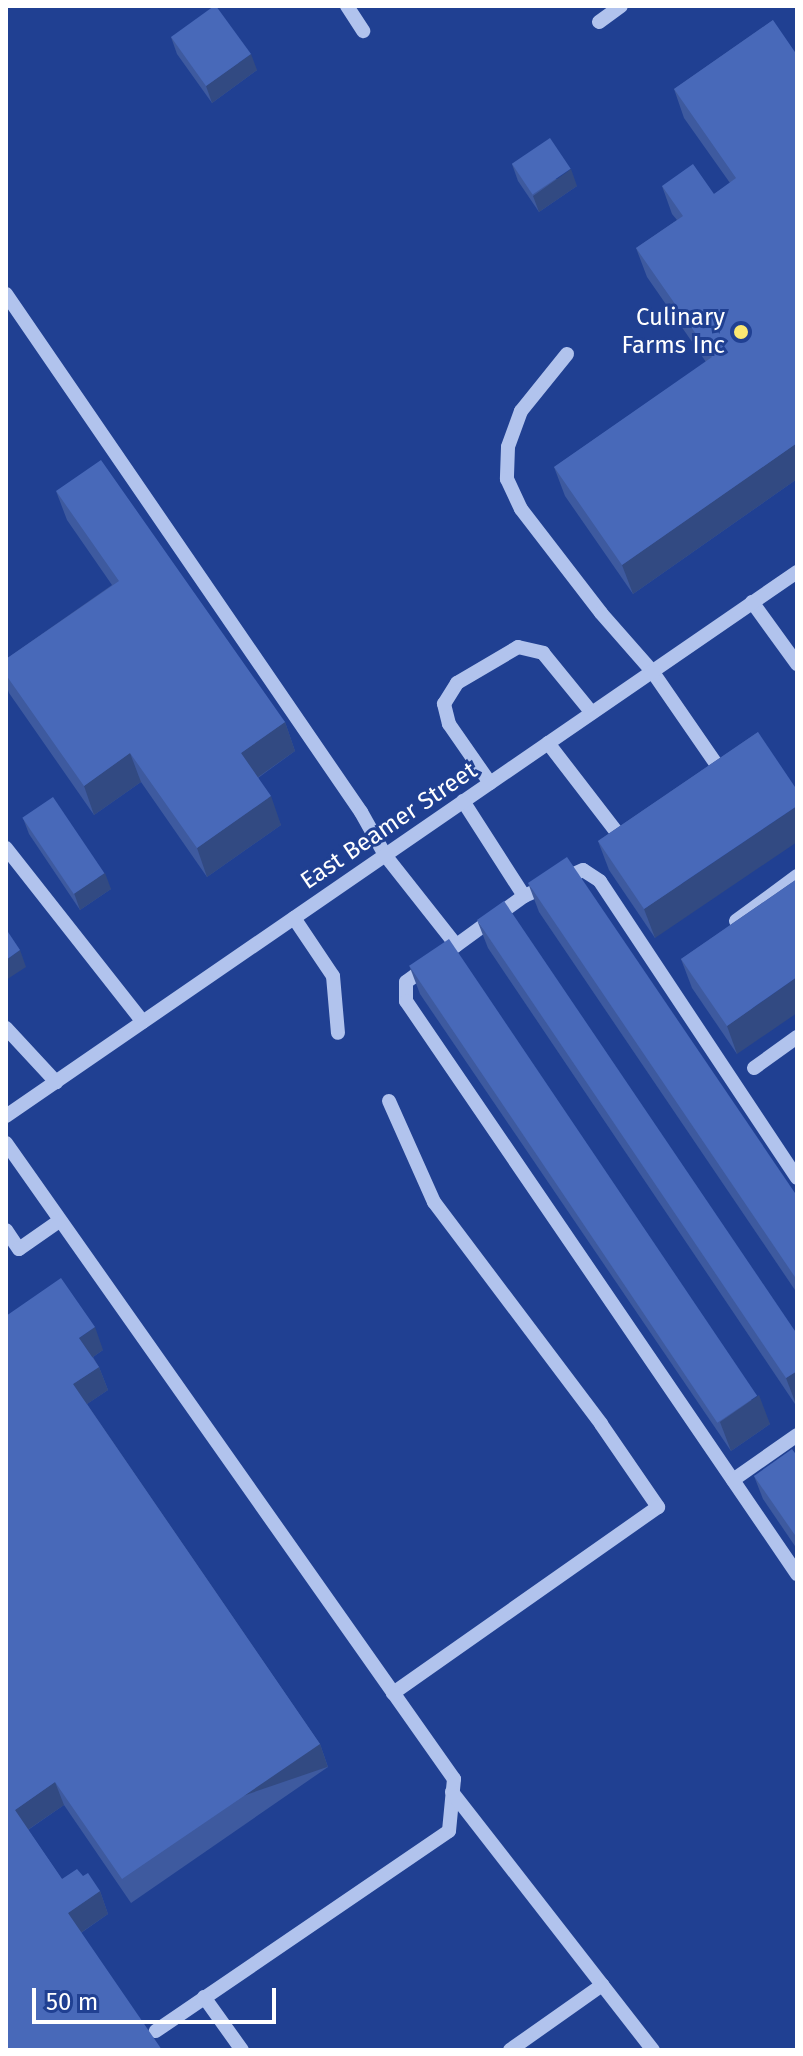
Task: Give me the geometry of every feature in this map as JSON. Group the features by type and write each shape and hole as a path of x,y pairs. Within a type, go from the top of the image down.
{"street":[{"path":"347,6 363,31"},
{"path":"599,22 621,6"},
{"path":"6,294 361,812 385,855 456,945"},
{"path":"567,354 521,411 508,447 507,479 521,509 601,613 652,671 721,771 708,780"},
{"name":"East Beamer Street","path":"6,1116 797,572"},
{"path":"752,602 797,664"},
{"path":"490,783 449,724 444,704 457,683 518,647 543,653 592,713"},
{"path":"548,743 622,839 634,831"},
{"path":"463,801 524,896"},
{"path":"6,848 143,1022"},
{"path":"797,1178 600,881 583,870 524,896 406,982 406,1001 797,1574"},
{"path":"720,933 797,876"},
{"path":"294,918 333,976 338,1033"},
{"path":"6,1028 56,1082"},
{"path":"754,1068 797,1037"},
{"path":"389,1101 434,1202 601,1424 658,1507 393,1693"},
{"path":"6,1143 454,1779 449,1831 156,2031"},
{"path":"6,1230 19,1249 59,1221"},
{"path":"733,1480 797,1435"},
{"path":"452,1792 653,2050"},
{"path":"510,2050 602,1985"},
{"path":"204,1997 242,2050"}],"building":[{"path":"214,6 251,54 206,86 171,37"},
{"name":"Culinary Farms Inc","path":"773,20 797,55 797,443 622,565 554,467 712,357 636,248 683,216 662,186 693,164 714,194 736,178 674,89"},
{"path":"550,138 571,169 533,194 512,164"},
{"path":"101,460 285,722 241,753 271,796 197,848 130,753 84,786 6,675 6,659 119,581 56,491"},
{"path":"758,732 797,790 797,806 644,909 598,841"},
{"path":"53,797 104,873 74,894 22,818"},
{"path":"567,857 797,1196 797,1280 528,883"},
{"path":"797,879 797,977 727,1026 681,959"},
{"path":"504,901 797,1334 797,1371 786,1378 477,920"},
{"path":"6,929 20,950 6,960"},
{"path":"449,939 757,1396 717,1423 409,966"},
{"path":"61,1278 95,1327 79,1338 99,1367 73,1384 320,1744 122,1879 55,1782 15,1810 62,1879 77,1869 83,1876 88,1873 100,1891 68,1913 162,2050 6,2050 6,1316"},
{"path":"792,1449 797,1456 797,1538 754,1476"}],"place":[{"name":"Culinary Farms Inc","path":"741,332"}]}
